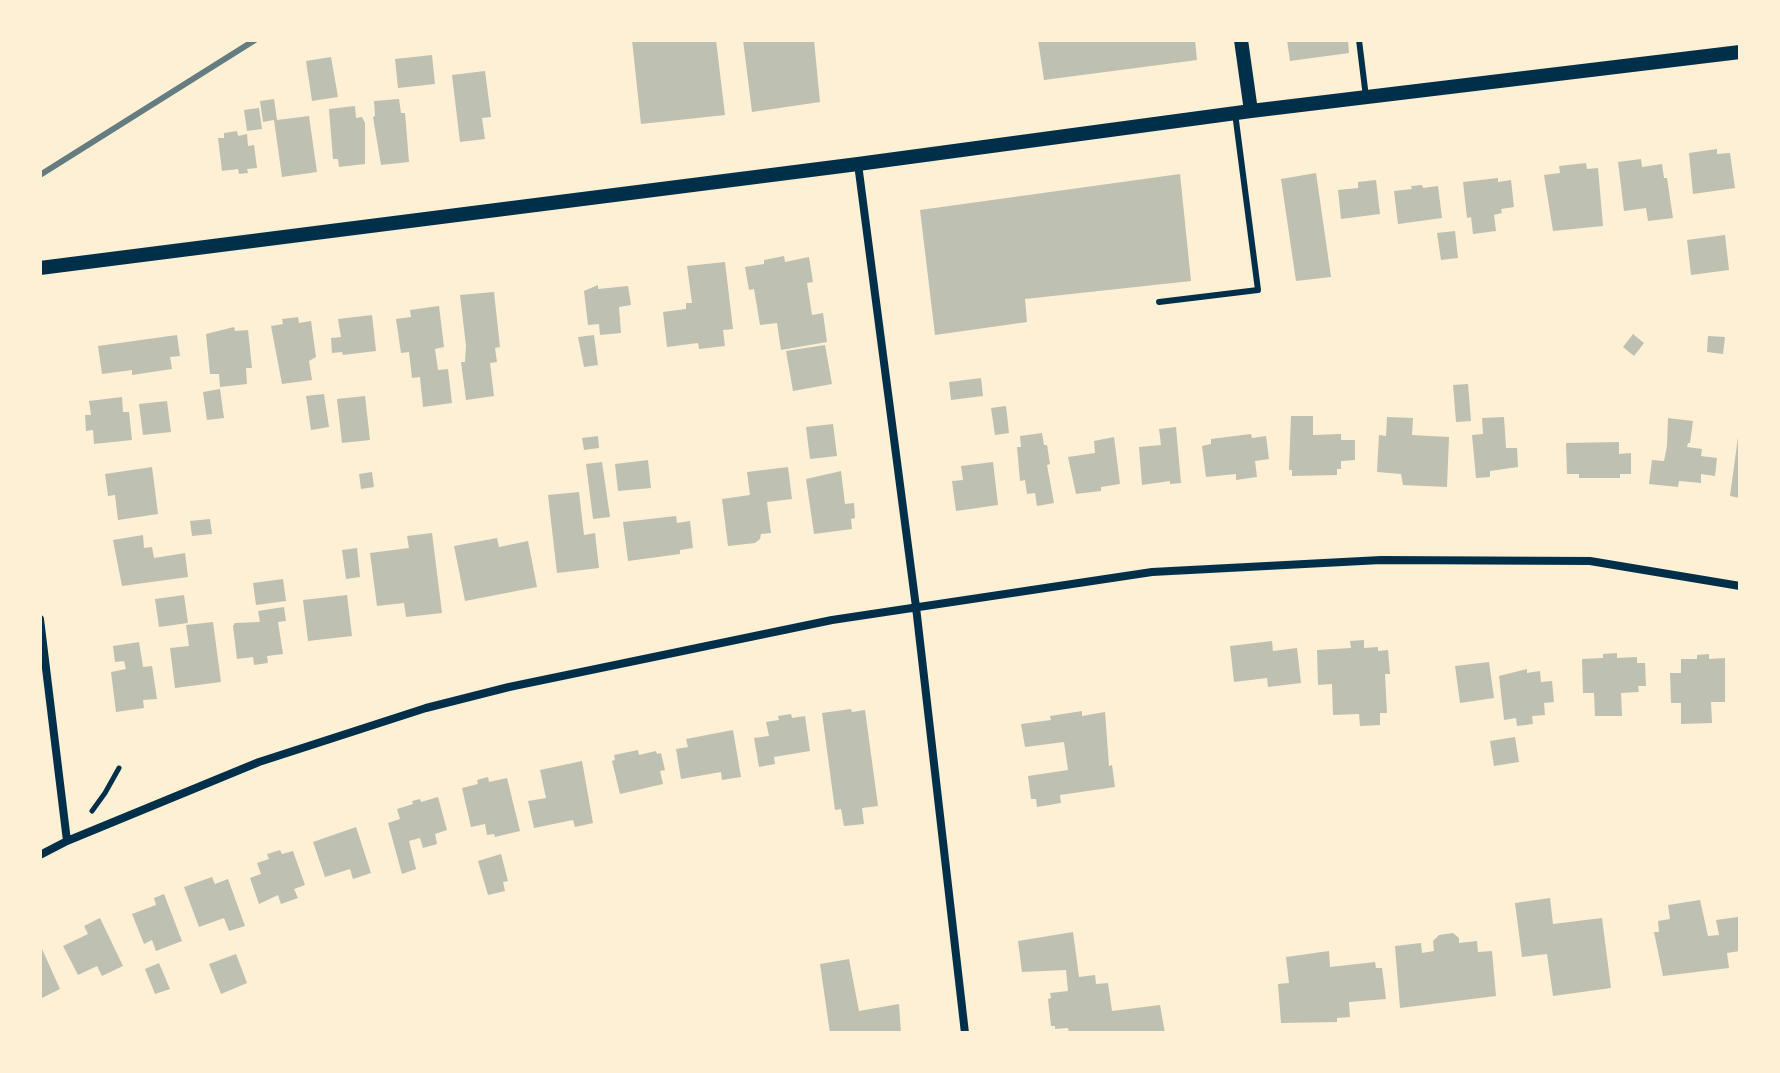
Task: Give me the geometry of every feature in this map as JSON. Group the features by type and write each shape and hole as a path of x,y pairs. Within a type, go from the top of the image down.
{"street":[{"path":"1241,40 1251,111"},
{"path":"40,268 1235,113 1740,52"},
{"path":"858,164 916,607 965,1033"},
{"path":"40,855 259,762 426,708 525,683 832,620 1152,572 1381,560 1590,561 1740,586"},
{"path":"40,619 67,841"}],"lane":[{"path":"1359,40 1366,97"},
{"path":"1159,302 1258,290 1235,113"}],"path":[{"path":"67,841 105,793 119,768"}],"building":[{"path":"632,40 716,40 725,115 641,124"},
{"path":"743,40 814,40 820,102 752,112"},
{"path":"1038,40 1195,40 1197,60 1044,80"},
{"path":"1287,40 1348,40 1349,53 1290,61"},
{"path":"432,55 435,84 398,88 395,59"},
{"path":"331,57 338,97 312,101 306,61"},
{"path":"485,71 491,117 482,118 485,139 460,142 452,75"},
{"path":"274,99 277,120 309,116 317,172 282,177 274,120 263,122 260,101"},
{"path":"399,99 401,113 405,113 409,162 381,165 373,117 374,101"},
{"path":"355,106 356,118 362,117 365,123 365,164 339,167 338,159 333,159 329,109"},
{"path":"259,108 262,129 247,131 244,110"},
{"path":"237,131 238,136 247,134 248,146 254,145 257,168 247,169 248,173 239,174 238,169 222,171 218,138 224,138 224,133"},
{"path":"1717,149 1717,154 1730,153 1735,188 1693,194 1689,153"},
{"path":"1641,159 1642,167 1662,164 1673,218 1648,221 1646,208 1624,211 1618,162"},
{"path":"1586,163 1587,169 1598,168 1603,226 1553,231 1544,175 1560,173 1559,166"},
{"path":"1316,173 1331,277 1296,281 1281,179"},
{"path":"1180,174 1191,281 1025,299 1027,322 935,335 920,210"},
{"path":"1498,178 1498,182 1511,180 1514,207 1501,209 1502,213 1494,215 1496,231 1473,234 1471,217 1467,218 1463,182"},
{"path":"1376,180 1380,214 1341,219 1338,190 1358,188 1358,182"},
{"path":"1422,185 1423,188 1438,186 1442,218 1398,224 1394,191"},
{"path":"1455,231 1458,258 1441,260 1437,233"},
{"path":"1725,235 1729,270 1691,275 1687,240"},
{"path":"784,256 785,262 809,257 813,282 807,283 812,315 823,313 827,342 781,350 777,323 760,325 754,289 749,290 745,267"},
{"path":"725,262 733,329 723,330 725,346 699,349 698,343 667,347 663,312 686,309 686,303 692,303 687,266"},
{"path":"598,285 598,289 628,286 631,305 619,307 621,333 600,335 599,324 588,325 584,291"},
{"path":"494,292 500,347 495,348 497,362 490,363 494,396 466,400 461,362 465,362 466,346 460,295"},
{"path":"439,306 444,347 435,349 438,370 448,369 452,403 423,407 420,377 412,378 409,352 401,353 396,319 411,317 410,310"},
{"path":"372,315 376,351 343,355 342,352 332,353 331,338 341,337 338,319"},
{"path":"298,317 299,323 311,321 316,357 309,361 312,380 282,384 271,326 283,324 282,319"},
{"path":"234,327 235,331 248,330 252,368 246,368 247,384 220,387 219,374 210,374 206,334"},
{"path":"1633,334 1644,343 1634,356 1623,347"},
{"path":"177,335 180,356 170,357 172,369 132,375 132,370 102,374 98,346"},
{"path":"594,335 598,365 584,367 578,337"},
{"path":"1708,336 1725,337 1723,354 1707,352"},
{"path":"825,345 832,384 793,391 786,351"},
{"path":"981,378 983,396 951,400 949,382"},
{"path":"1468,384 1471,421 1456,422 1453,385"},
{"path":"220,389 224,418 207,420 203,392"},
{"path":"324,394 329,427 311,430 306,396"},
{"path":"365,396 370,440 342,443 337,399"},
{"path":"122,397 123,412 129,412 132,440 94,444 93,430 86,431 85,415 91,415 89,401"},
{"path":"167,401 171,432 143,435 139,404"},
{"path":"1006,406 1009,433 995,435 991,408"},
{"path":"1291,416 1313,416 1313,435 1341,434 1341,440 1355,440 1355,460 1341,461 1337,475 1292,476 1292,470 1289,470"},
{"path":"1387,417 1413,418 1412,435 1449,437 1447,487 1403,485 1401,474 1377,472 1379,435 1386,436"},
{"path":"1504,417 1506,448 1517,448 1518,467 1490,471 1490,477 1476,478 1472,435 1483,434 1482,418"},
{"path":"1668,418 1693,421 1687,447 1702,449 1701,456 1717,458 1715,476 1701,474 1701,483 1679,481 1678,487 1649,484 1652,460 1664,461"},
{"path":"833,424 837,456 810,459 806,427"},
{"path":"1176,427 1181,483 1170,484 1170,481 1142,485 1139,447 1161,445 1159,429"},
{"path":"1042,433 1044,445 1047,445 1054,503 1037,506 1035,493 1027,494 1025,480 1020,481 1017,447 1021,447 1020,436"},
{"path":"1251,434 1252,438 1266,436 1269,459 1255,461 1257,477 1236,480 1236,474 1206,477 1202,446 1211,444 1211,439"},
{"path":"598,436 599,448 584,450 582,438"},
{"path":"1114,437 1120,484 1101,487 1101,491 1076,494 1068,457 1095,453 1094,441"},
{"path":"1740,437 1740,498 1730,496"},
{"path":"1619,442 1619,454 1631,453 1631,474 1620,474 1620,478 1579,478 1579,474 1567,474 1566,443"},
{"path":"648,460 651,488 618,491 615,464"},
{"path":"602,462 610,517 593,519 586,464"},
{"path":"993,462 998,505 956,511 952,481 963,480 961,466"},
{"path":"152,467 158,514 118,520 115,495 108,496 105,474"},
{"path":"788,467 792,499 767,502 771,533 761,534 755,543 728,546 722,499 750,495 747,472"},
{"path":"841,471 845,504 854,503 852,529 814,534 806,479"},
{"path":"372,472 374,487 361,489 359,474"},
{"path":"579,492 584,535 595,533 599,568 557,573 548,495"},
{"path":"676,516 677,523 690,521 693,548 680,550 680,554 628,561 623,522"},
{"path":"210,519 212,534 192,536 190,521"},
{"path":"432,533 442,613 406,617 404,603 377,606 370,553 409,548 407,536"},
{"path":"143,535 144,548 152,547 154,558 185,553 188,577 122,586 113,540"},
{"path":"497,538 499,547 528,541 537,587 465,601 454,546"},
{"path":"357,548 360,577 346,579 342,550"},
{"path":"283,579 286,601 256,605 253,583"},
{"path":"184,595 188,623 159,627 155,599"},
{"path":"347,595 352,636 308,641 303,600"},
{"path":"284,607 286,621 278,622 283,654 267,656 268,663 254,665 253,657 237,659 235,623 260,622 258,611"},
{"path":"213,622 221,682 175,688 170,648 189,646 186,625"},
{"path":"1364,640 1364,648 1388,650 1390,674 1385,674 1387,713 1380,713 1380,725 1360,726 1359,714 1333,715 1332,684 1318,685 1317,650 1351,648 1350,641"},
{"path":"1272,641 1273,651 1297,648 1301,683 1268,687 1267,678 1234,682 1230,646"},
{"path":"139,642 143,667 152,666 157,699 143,700 144,708 116,712 111,672 126,669 124,661 115,662 113,646"},
{"path":"1617,653 1617,658 1637,657 1637,663 1645,663 1646,686 1638,686 1639,692 1621,693 1622,716 1595,716 1594,693 1583,693 1582,659 1603,658 1603,654"},
{"path":"1709,654 1709,659 1725,658 1725,702 1711,702 1712,723 1681,724 1681,703 1671,703 1670,673 1681,673 1681,659 1697,659 1697,655"},
{"path":"1489,662 1494,698 1460,703 1455,666"},
{"path":"1527,669 1527,673 1540,671 1541,682 1552,681 1554,702 1544,703 1545,715 1532,716 1533,724 1517,726 1516,718 1504,720 1499,676"},
{"path":"851,709 852,712 865,710 878,806 862,808 864,824 844,826 841,809 835,810 822,713"},
{"path":"1082,711 1082,716 1105,712 1109,766 1112,765 1115,787 1060,795 1061,803 1037,807 1036,799 1031,799 1028,776 1068,770 1064,742 1025,747 1021,724"},
{"path":"791,714 792,718 805,716 810,751 774,757 775,764 759,767 754,738 769,736 766,722"},
{"path":"733,730 741,777 722,780 721,772 681,779 676,749 688,747 686,739"},
{"path":"1515,737 1519,762 1494,766 1490,741"},
{"path":"638,750 639,755 656,751 657,754 661,753 665,770 660,771 663,784 620,794 612,761 615,760 614,755"},
{"path":"582,761 593,823 575,827 573,820 534,828 528,801 546,798 540,770"},
{"path":"488,777 489,782 507,778 520,831 495,837 494,834 487,835 485,824 471,827 462,788 478,784 477,780"},
{"path":"438,797 447,830 435,834 437,844 423,848 420,838 409,841 416,869 402,874 388,823 400,819 397,809 413,804 412,801"},
{"path":"356,827 371,873 353,879 350,869 325,877 313,842"},
{"path":"280,850 282,854 293,851 305,885 294,889 298,898 281,904 278,895 259,904 250,878 261,874 257,863 269,859 267,854"},
{"path":"501,854 508,881 503,882 505,891 488,895 478,861"},
{"path":"212,877 215,884 228,879 245,926 229,931 224,918 199,927 184,887"},
{"path":"164,894 182,941 156,951 152,940 144,944 132,914 156,905 154,898"},
{"path":"1550,898 1553,924 1602,918 1611,988 1553,996 1547,954 1522,957 1515,903"},
{"path":"1700,900 1708,936 1719,935 1716,920 1738,917 1740,951 1727,953 1729,968 1663,976 1654,932 1659,932 1658,921 1670,919 1668,905"},
{"path":"100,918 123,966 102,976 97,966 78,975 63,946 88,934 84,926"},
{"path":"1073,932 1079,977 1095,975 1096,984 1108,983 1112,1011 1160,1005 1165,1033 1069,1033 1068,1028 1055,1029 1051,1026 1048,999 1051,998 1050,993 1068,991 1066,970 1022,972 1018,941"},
{"path":"1453,933 1459,938 1459,943 1477,941 1478,952 1492,951 1496,996 1400,1008 1395,946 1421,943 1422,953 1434,951 1433,941 1439,935"},
{"path":"40,950 60,989 40,999"},
{"path":"1329,951 1330,967 1375,962 1376,968 1382,968 1386,999 1349,1002 1350,1017 1337,1018 1337,1022 1281,1023 1278,984 1289,983 1286,957"},
{"path":"236,954 247,983 221,994 209,964"},
{"path":"849,959 859,1011 899,1004 901,1033 830,1033 820,964"},
{"path":"159,963 170,989 155,994 145,969"}],"railway":[{"path":"40,175 255,40"}]}
